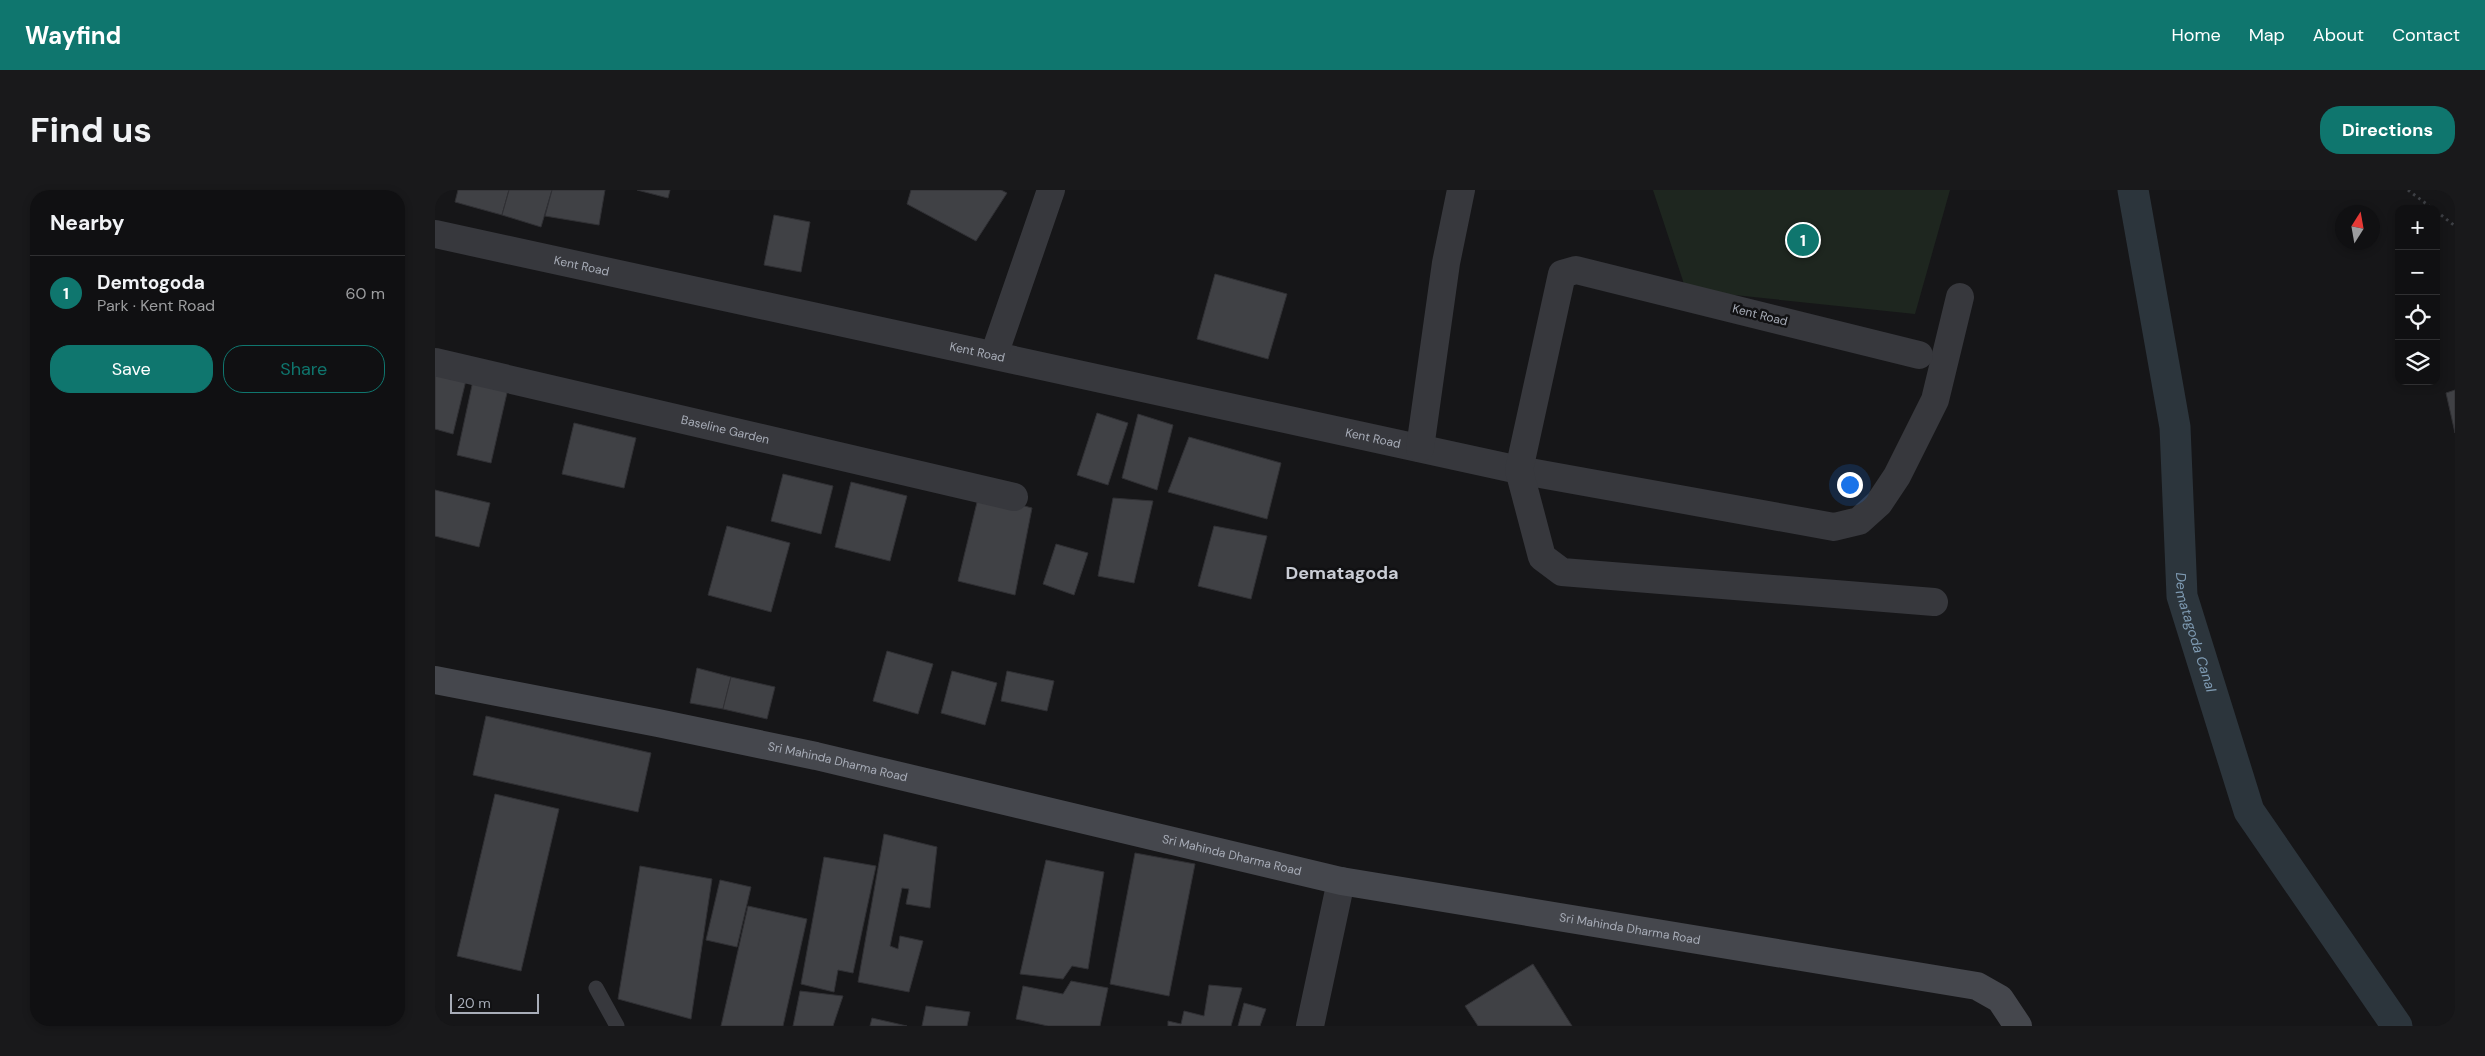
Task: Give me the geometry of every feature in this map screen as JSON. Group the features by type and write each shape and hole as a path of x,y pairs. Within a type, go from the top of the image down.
{"street":[{"path":"994,355 1051,190"},
{"path":"1421,448 1447,263 1461,190"},
{"name":"Kent Road","path":"435,234 1519,470"},
{"name":"Kent Road","path":"1919,354 1576,270 1562,274 1519,470 1542,557 1562,572 1933,602"},
{"path":"1519,470 1834,527 1859,521 1879,503 1897,476 1935,400 1960,297"},
{"name":"Baseline Garden","path":"435,362 1014,497"},
{"name":"Sri Mahinda Dharma Road","path":"435,680 816,756 1341,881 1977,986 1999,999 2017,1026"},
{"path":"1310,1026 1341,881"}],"lane":[{"path":"596,988 617,1026"}],"path":[{"path":"2407,190 2428,205"},
{"path":"2440,214 2455,226"}],"shaded area":[{"path":"1653,190 1950,190 1915,314 1686,290"}],"building":[{"path":"458,190 509,190 502,215 455,202"},
{"path":"509,190 552,190 541,227 502,215"},
{"path":"552,190 605,190 599,225 545,216"},
{"path":"637,190 670,190 668,198"},
{"path":"911,190 1001,190 1007,193 976,241 907,204"},
{"path":"774,215 810,222 801,272 764,265"},
{"path":"1215,274 1287,294 1268,359 1197,339"},
{"path":"435,368 467,376 453,434 435,429"},
{"path":"474,376 509,384 491,463 457,455"},
{"path":"2455,390 2455,433 2446,393"},
{"path":"1097,413 1128,423 1108,485 1077,475"},
{"path":"1138,414 1173,425 1157,490 1122,478"},
{"path":"574,423 636,438 624,488 562,474"},
{"path":"1189,437 1281,463 1267,519 1168,492"},
{"path":"783,474 833,486 821,534 771,521"},
{"path":"851,482 907,496 890,561 835,547"},
{"path":"435,490 490,503 479,547 435,536"},
{"path":"979,494 1032,508 1015,595 958,581"},
{"path":"1113,498 1153,501 1134,583 1098,576"},
{"path":"727,526 790,543 771,612 708,595"},
{"path":"1214,526 1267,536 1251,599 1198,586"},
{"path":"1056,544 1088,553 1074,595 1043,584"},
{"path":"887,651 933,664 918,714 873,701"},
{"path":"697,668 731,677 723,709 690,703"},
{"path":"952,671 997,683 985,725 941,713"},
{"path":"1007,671 1054,681 1047,711 1001,701"},
{"path":"731,677 775,687 767,719 723,709"},
{"path":"486,716 651,753 638,812 473,775"},
{"path":"495,794 559,809 521,971 457,956"},
{"path":"884,834 937,847 930,908 906,904 909,889 902,888 890,946 898,949 900,936 923,941 909,992 858,982"},
{"path":"1135,853 1195,864 1169,996 1110,984"},
{"path":"824,857 876,866 853,973 838,970 834,992 801,984"},
{"path":"1046,860 1104,872 1088,969 1072,966 1063,979 1020,974"},
{"path":"640,866 712,879 691,1019 618,999"},
{"path":"720,880 751,887 737,947 706,940"},
{"path":"748,906 807,919 783,1026 721,1026"},
{"path":"1533,964 1572,1026 1478,1026 1465,1006"},
{"path":"1071,981 1108,988 1100,1026 1048,1026 1016,1019 1023,986 1063,994"},
{"path":"1209,985 1242,988 1231,1026 1168,1026 1168,1021 1181,1024 1184,1011 1204,1016"},
{"path":"800,991 843,996 833,1026 793,1026"},
{"path":"1244,1003 1266,1009 1260,1026 1238,1026"},
{"path":"926,1006 970,1012 967,1026 922,1026"},
{"path":"872,1018 907,1026 870,1026"}],"waterway":[{"name":"Dematagoda Canal","path":"2133,190 2175,427 2182,596 2249,811 2397,1026"}],"place":[{"name":"Demtogoda","path":"1803,240"}],"district":[{"name":"Dematagoda","path":"1342,573"}]}
